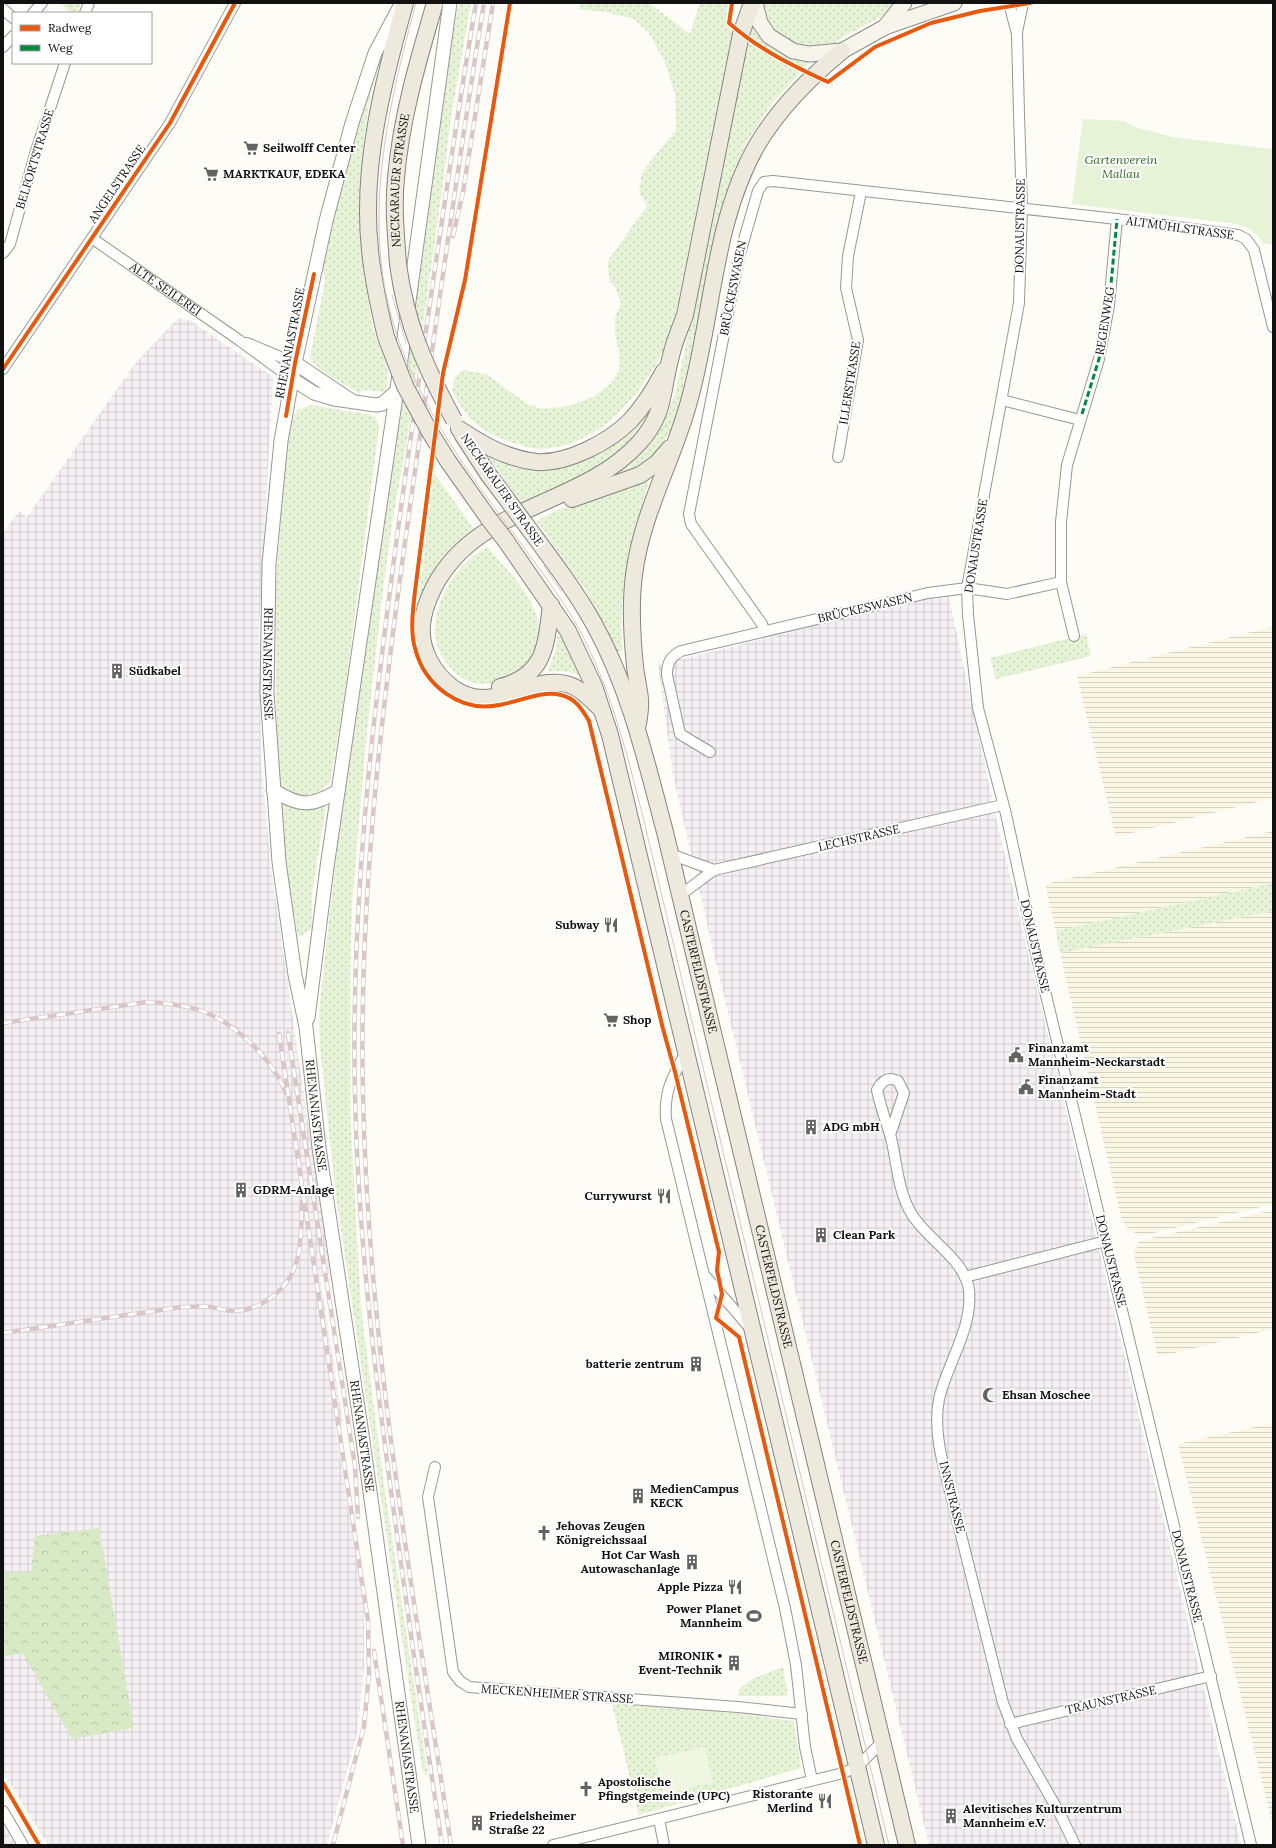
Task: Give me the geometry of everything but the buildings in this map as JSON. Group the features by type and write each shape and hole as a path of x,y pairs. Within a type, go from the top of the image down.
{"main road":[{"path":"403,3 388,64 374,136 370,177 368,227 370,250 375,290 386,336 406,386 431,434 448,461 552,605 580,654 602,710 622,781 685,1054 876,1845"},
{"name":"NECKARAUER STRASSE","path":"434,3 415,69 400,139 396,180 395,226 398,264 412,331 424,361 457,424 488,474 574,590 594,624 625,692 638,730"},
{"path":"602,710 579,690 567,684 549,682 502,697 475,698 454,689 441,677 428,658 421,638 423,617 429,599 441,574 459,554 479,536 511,516 589,482 615,464 639,443 652,425 661,408 671,357 684,315 741,34 752,3"},
{"path":"755,3 760,24 769,36 780,44 793,51 809,54 842,51"},
{"path":"885,27 904,3"},
{"path":"638,730 641,700 635,666 632,619 634,575 641,540 697,373 724,236 739,183 757,145 770,125 813,75 842,51 885,27 954,3"},
{"path":"457,424 482,444 505,455 538,462 568,458 599,444 629,421 656,387 671,357"},
{"path":"552,605 544,654 533,669 514,684 491,689 469,687 456,678 442,665 433,649 430,631 432,613 441,591 465,557 481,543 516,522 551,507 640,475 657,462 675,442"},
{"name":"CASTERFELDSTRASSE","path":"638,730 670,854 907,1845"}],"street":[{"path":"34,12 42,3"},
{"name":"ANGELSTRASSE","path":"3,369 170,124 235,3"},
{"name":"RHENANIASTRASSE","path":"403,3 375,53 352,123 326,221 295,363 281,441 269,564 267,693 279,862 295,975 306,1027 319,1148 359,1411 419,1845"},
{"name":"RHENANIASTRASSE","path":"306,1027 450,3"},
{"name":"DONAUSTRASSE","path":"1009,3 1017,34"},
{"name":"DONAUSTRASSE","path":"1023,3 1017,34 1022,208 1019,303 967,588 968,623 978,708 1004,805 1037,958 1251,1845"},
{"path":"3,9 12,17"},
{"path":"3,47 12,37"},
{"name":"BELFORTSTRASSE","path":"3,253 10,244 35,154 64,64"},
{"name":"BRÜCKESWASEN","path":"764,631 762,624 691,524 689,514 739,257 758,192 764,182 773,181 861,192 1022,208"},
{"name":"ILLERSTRASSE","path":"838,457 858,340 846,288 848,256 861,192"},
{"name":"ALTMÜHLSTRASSE","path":"1022,208 1117,218 1238,235 1246,239 1254,250 1273,327"},
{"name":"REGENWEG","path":"1074,636 1061,582 1061,522 1067,465 1099,359 1109,306 1117,218"},
{"name":"ALTE SEILEREI","path":"93,238 314,393 334,399 376,405"},
{"name":"ALTE SEILEREI","path":"239,340 270,350 295,363 352,401"},
{"path":"391,428 376,405 382,404 396,390"},
{"path":"1002,400 1080,420"},
{"path":"967,588 1007,594 1061,582"},
{"name":"BRÜCKESWASEN","path":"710,752 680,734 667,675 667,666 671,656 681,651 928,593 967,588"},
{"path":"274,790 291,801 307,804 320,801 338,791"},
{"name":"LECHSTRASSE","path":"679,896 714,870 1004,805"},
{"path":"670,854 714,870"},
{"path":"295,975 313,975"},
{"path":"685,1054 668,1088 665,1105 666,1119 786,1608 796,1665 805,1747 812,1780"},
{"path":"890,1135 904,1093 898,1081 889,1079 884,1080 877,1090 882,1114 890,1135 904,1199 920,1226 948,1254 965,1277 1106,1241"},
{"path":"705,1275 752,1330"},
{"name":"INNSTRASSE","path":"965,1277 969,1298 967,1315 940,1396 937,1430 941,1455 997,1680 1010,1724 1076,1845"},
{"name":"MECKENHEIMER STRASSE","path":"435,1467 428,1497 453,1672 460,1681 469,1687 738,1707 802,1714"},
{"name":"TRAUNSTRASSE","path":"1010,1724 1211,1676"},
{"path":"553,1845 843,1773 857,1767 882,1742"},
{"path":"3,1811 24,1845"},
{"path":"659,1819 664,1845"}],"shaded area":[{"path":"178,318 191,321 273,377 259,629 261,761 271,868 330,1274 320,1277 343,1424 335,1426 364,1605 364,1669 357,1734 327,1845 48,1845 3,1772 3,533 19,511 27,517 134,365"},
{"path":"948,593 997,822 1241,1845 929,1845 713,950 673,775 658,665"},
{"path":"1271,627 1273,633 1273,798 1116,837 1077,676"},
{"path":"1273,831 1273,883 1056,931 1045,884"},
{"path":"1273,911 1273,1204 1141,1236 1128,1229 1121,1217 1060,953"},
{"path":"1273,1210 1273,1329 1158,1357 1134,1255 1139,1241"},
{"path":"1273,1423 1273,1826 1178,1444"},
{"path":"3,1825 15,1845 3,1845"}],"green space":[{"path":"60,3 81,3 77,12 70,12"},
{"path":"460,3 471,3 451,117 407,440 393,518 383,589 366,740 352,906 350,978 350,1111 361,1308 383,1477 428,1777 423,1772 413,1712 336,1196 320,1047 319,1012 339,828 454,23"},
{"path":"583,3 649,3 690,34 700,3 728,3 726,19 733,30 674,321 662,353 650,374 626,406 611,420 596,431 578,441 560,447 537,449 502,439 476,424 463,410 452,390 455,377 463,370 486,374 527,404 543,409 568,406 593,397 611,383 619,370 619,350 615,335 615,318 621,303 615,287 610,282 607,262 647,206 639,192 642,172 676,130 675,94 665,62 649,33 634,19 605,12 578,9"},
{"path":"759,3 895,3 883,16 846,35 811,61 771,104 747,141 728,187 717,229 678,409 670,432 658,450 645,463 616,475 646,446 662,426 675,394 712,226 753,19"},
{"path":"383,49 368,109 361,169 360,200 363,261 371,321 386,363 388,376 385,392 365,390 358,393 324,372 313,362 310,357 325,276 319,265 358,109"},
{"name":"Gartenverein Mallau","path":"1083,119 1124,121 1138,128 1173,137 1273,149 1273,245 1263,243 1251,230 1236,224 1072,204"},
{"path":"655,399 643,420 630,438 616,453 582,476 522,504 488,457 515,467 533,470 545,470 570,466 594,456 616,442 625,434"},
{"path":"311,405 372,415 376,418 379,427 343,707 330,782 318,793 304,797 290,793 279,781 276,703 275,597 285,460 292,418 298,410"},
{"path":"434,473 476,532 418,606"},
{"path":"650,477 627,564 622,605 622,651 617,652 585,589 536,521 555,511 643,481"},
{"path":"487,547 516,580 532,604 537,617 539,630 538,645 535,656 531,662 514,675 503,681 492,684 480,684 468,681 460,676 447,663 437,644 435,631 436,617 440,604 452,579 470,559"},
{"path":"1086,634 1091,656 996,679 990,658"},
{"path":"557,636 562,636 579,675 563,671 548,671 556,649"},
{"path":"280,803 303,809 326,804 312,894 312,929 298,937 286,868"},
{"path":"1273,883 1273,911 1060,953 1056,931"},
{"path":"99,1528 134,1728 72,1739 23,1654 3,1656 3,1573 31,1571 35,1536"},
{"path":"783,1667 788,1696 738,1696 739,1689 754,1678"},
{"path":"612,1704 719,1711 794,1721 801,1768 639,1815"},
{"path":"705,1747 713,1782 663,1794 655,1758"}],"tram line":[{"path":"416,3 397,79 389,119 379,197 379,237 383,276 391,315 399,342 435,419 482,491 550,583 578,627 600,674 617,722 644,821 889,1845"},
{"path":"392,295 406,343"},
{"path":"544,566 561,591"}],"railway":[{"path":"442,1845 394,1513 368,1304 357,1147 355,1095 355,1016 357,937 362,858 376,700 396,542 432,291 457,118 476,3"},
{"path":"451,1845 408,1565 383,1378 367,1189 363,1095 363,1016 365,937 376,779 394,621 466,118 484,3"},
{"path":"453,236 463,192 493,3"},
{"path":"3,1023 147,1002 184,1006 210,1014 237,1031 250,1042 271,1067 280,1080 286,1093"},
{"path":"288,1033 355,1466 358,1517"},
{"path":"279,1034 368,1621 369,1674 364,1726 333,1845"},
{"path":"3,1333 182,1307 213,1307 228,1311 245,1310 255,1307 274,1296 288,1280 293,1270 300,1246 302,1202"},
{"path":"374,1651 403,1845"}],"marked path":[{"path":"1082,414 1099,359 1109,306 1117,219"}],"cycle path":[{"path":"3,369 170,123 235,3"},
{"path":"510,3 465,280 443,373 414,598 412,620 413,641 426,674 446,693 458,700 471,705 485,706 506,704 538,695 561,695 574,701 581,708 589,721 663,1029 719,1252 717,1270 722,1294 716,1318 739,1337 860,1845"},
{"path":"732,3 729,23 764,49 802,70 828,82 875,47 931,23 980,11 1030,3"},
{"path":"286,416 295,363 314,274"},
{"path":"3,1783 39,1845"}],"place":[{"name":"Seilwolff Center","path":"251,148"},
{"name":"MARKTKAUF, EDEKA","path":"211,174"},
{"name":"Südkabel","path":"117,671"},
{"name":"Subway","path":"611,925"},
{"name":"Shop","path":"611,1020"},
{"name":"Finanzamt Mannheim-Neckarstadt","path":"1016,1055"},
{"name":"Finanzamt Mannheim-Stadt","path":"1026,1087"},
{"name":"ADG mbH","path":"811,1127"},
{"name":"GDRM-Anlage","path":"241,1190"},
{"name":"Currywurst","path":"664,1196"},
{"name":"Clean Park","path":"821,1235"},
{"name":"batterie zentrum","path":"696,1364"},
{"name":"Ehsan Moschee","path":"990,1395"},
{"name":"MedienCampus KECK","path":"638,1496"},
{"name":"Jehovas Zeugen Königreichssaal","path":"544,1533"},
{"name":"Hot Car Wash Autowaschanlage","path":"692,1562"},
{"name":"Apple Pizza","path":"735,1587"},
{"name":"Power Planet Mannheim","path":"754,1616"},
{"name":"MIRONIK • Event-Technik","path":"734,1663"},
{"name":"Apostolische Pfingstgemeinde (UPC)","path":"586,1789"},
{"name":"Ristorante Merlind","path":"825,1801"},
{"name":"Alevitisches Kulturzentrum Mannheim e.V.","path":"951,1816"},
{"name":"Friedelsheimer Straße 22","path":"477,1823"}]}
